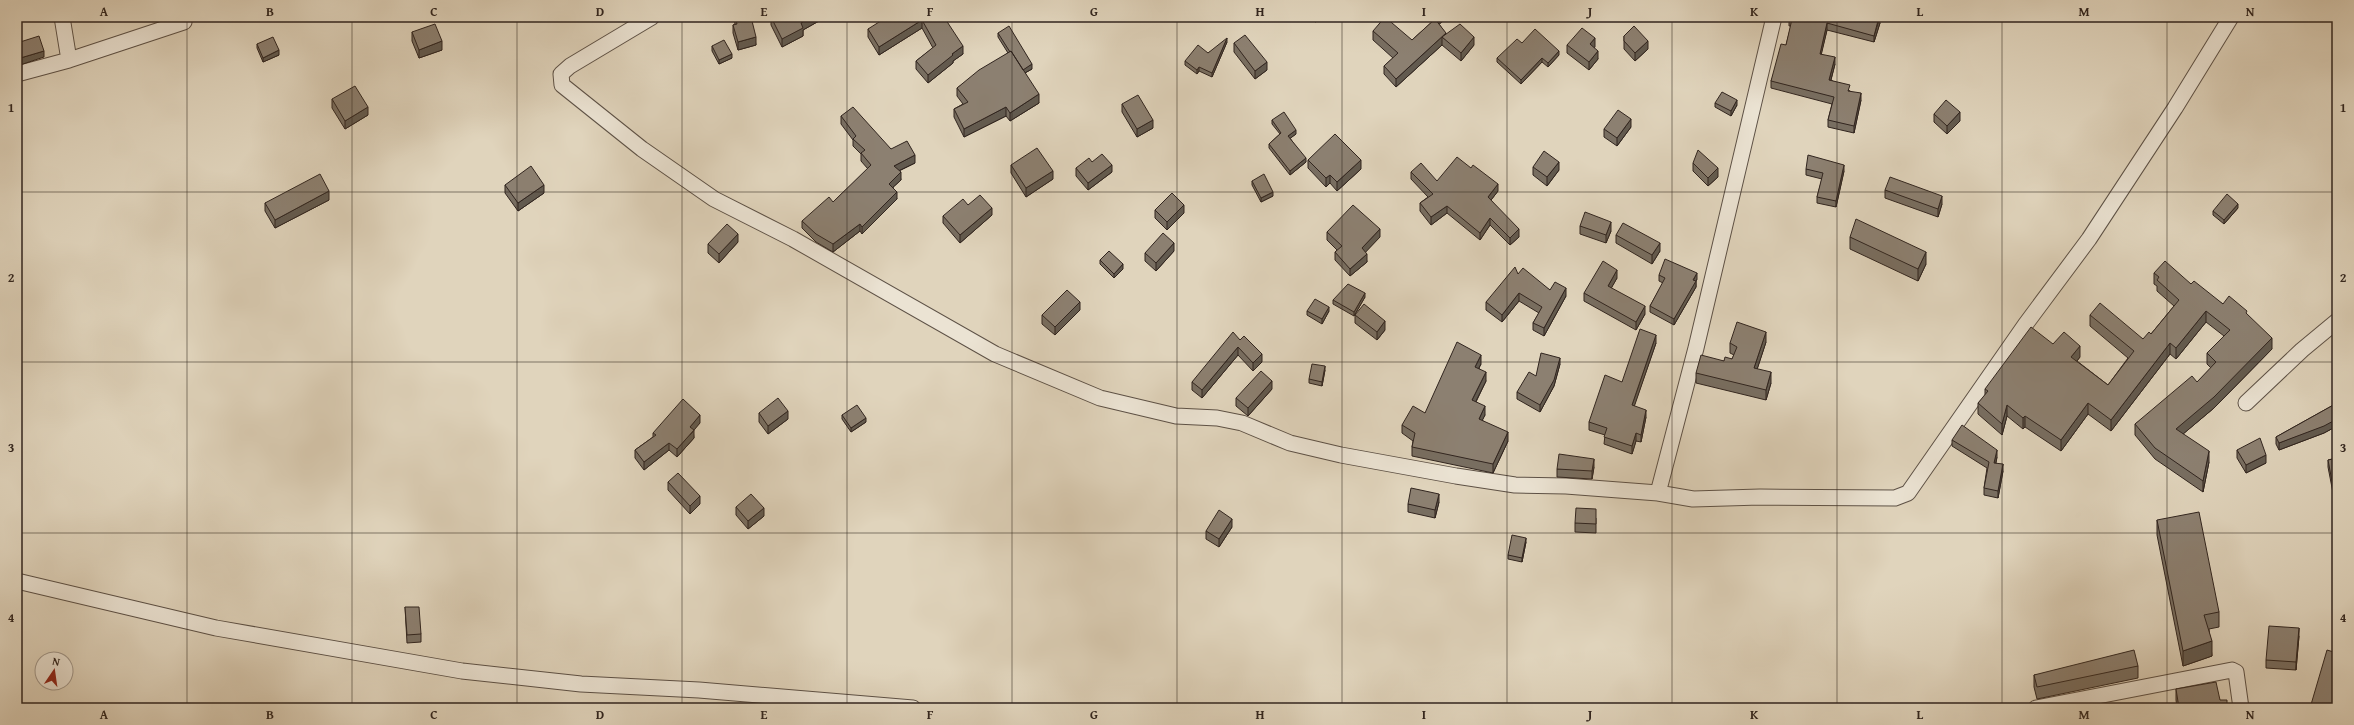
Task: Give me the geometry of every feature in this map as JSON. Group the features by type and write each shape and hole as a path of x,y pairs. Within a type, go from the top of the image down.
{"street":[{"path":"62,17 69,60"},
{"path":"652,17 570,66 562,74 562,85 642,149 714,199 793,239 995,354 1100,398 1176,416 1218,418 1242,423 1290,443 1341,455 1515,485 1566,486 1658,493 1693,499 1760,497 1895,498 1908,493 2025,325 2089,239 2175,108 2231,17"},
{"path":"1658,493 1696,348 1774,17"},
{"path":"17,74 69,60 184,22"},
{"path":"2246,403 2302,350 2337,321"},
{"path":"17,581 216,628 462,671 580,684 699,690 913,708"},
{"path":"2036,708 2232,670 2236,672 2241,708"}],"building":[{"path":"735,17 751,17 756,37 738,42 733,25 737,24"},
{"path":"771,17 811,17 801,23 803,28 782,39"},
{"path":"887,17 944,17 963,46 928,75 916,61 936,45 922,20 879,47 868,29"},
{"path":"1385,17 1412,40 1435,19 1446,33 1396,79 1384,66 1398,53 1373,31"},
{"path":"1789,17 1879,17 1874,36 1827,23 1820,54 1835,57 1829,80 1850,85 1848,91 1861,93 1854,126 1828,120 1834,97 1771,81 1781,44 1786,45 1792,19 1789,19"},
{"path":"435,24 442,41 419,50 412,32"},
{"path":"1460,24 1474,37 1461,53 1442,37"},
{"path":"1009,26 1032,64 1023,70 998,33"},
{"path":"1634,26 1648,41 1635,53 1624,41 1624,36"},
{"path":"1582,28 1595,38 1590,44 1598,51 1589,62 1567,45"},
{"path":"1535,29 1559,51 1548,63 1542,58 1521,80 1497,58 1517,39 1522,43"},
{"path":"1245,35 1267,62 1255,71 1234,43"},
{"path":"39,36 44,51 17,59 17,43"},
{"path":"273,37 279,50 263,58 257,44"},
{"path":"1227,38 1212,73 1199,67 1197,70 1185,61 1198,45 1208,53"},
{"path":"724,40 732,54 719,60 712,46"},
{"path":"1011,51 1039,94 1010,113 1006,107 964,129 954,109 968,102 957,88 979,70"},
{"path":"355,86 368,107 345,121 332,99"},
{"path":"1722,92 1737,100 1731,111 1715,103"},
{"path":"1138,95 1153,120 1137,129 1122,104"},
{"path":"1946,100 1960,112 1947,126 1934,114"},
{"path":"853,107 891,149 907,141 915,155 894,166 901,172 889,184 897,192 862,227 860,224 833,244 816,234 802,221 829,197 833,202 871,165 861,153 865,150 853,139 856,136 841,116"},
{"path":"1618,110 1631,119 1617,138 1604,129"},
{"path":"1284,112 1296,130 1288,136 1306,158 1290,171 1269,144 1281,133 1272,120"},
{"path":"1335,134 1361,160 1337,182 1330,175 1326,178 1308,160"},
{"path":"1037,148 1053,171 1026,188 1011,165"},
{"path":"1698,150 1718,168 1708,178 1693,163"},
{"path":"1544,151 1559,162 1547,177 1533,167"},
{"path":"1102,154 1112,165 1088,183 1076,168 1089,158 1092,162"},
{"path":"1808,155 1844,165 1836,201 1817,197 1823,173 1806,169"},
{"path":"1457,157 1471,168 1473,165 1498,184 1488,197 1519,229 1510,238 1490,218 1480,233 1447,206 1431,217 1420,203 1433,194 1411,172 1421,163 1437,181"},
{"path":"531,166 544,185 518,203 505,185"},
{"path":"320,174 329,191 275,220 265,203"},
{"path":"1264,174 1273,192 1261,198 1252,181"},
{"path":"1890,177 1942,196 1938,209 1885,190"},
{"path":"1172,193 1184,205 1167,222 1155,210"},
{"path":"2227,194 2238,204 2224,220 2213,211"},
{"path":"980,195 992,208 960,235 943,216 963,199 968,205"},
{"path":"1353,205 1380,229 1362,248 1367,254 1350,269 1335,252 1342,246 1327,232"},
{"path":"1585,212 1611,222 1606,235 1580,226"},
{"path":"1856,219 1926,252 1918,269 1850,237"},
{"path":"1623,223 1660,243 1652,255 1616,235"},
{"path":"727,224 738,234 719,254 708,244"},
{"path":"1163,233 1174,243 1156,263 1145,253"},
{"path":"1109,251 1123,264 1114,274 1100,260"},
{"path":"1665,259 1697,273 1693,280 1696,281 1674,319 1650,306 1665,278 1659,275"},
{"path":"1603,261 1617,270 1608,286 1645,306 1636,322 1584,293"},
{"path":"2165,261 2191,284 2194,281 2223,304 2229,296 2247,311 2246,313 2272,338 2214,397 2176,429 2209,451 2203,481 2155,448 2135,424 2192,376 2197,382 2216,362 2207,353 2230,330 2206,311 2176,348 2170,343 2111,420 2088,403 2061,440 2025,416 2023,418 2007,405 2002,424 1978,403 1988,391 1985,389 2031,327 2053,344 2064,332 2080,346 2071,357 2108,385 2134,351 2090,315 2100,303 2143,339 2149,332 2151,334 2179,300 2157,280 2159,277 2154,273"},
{"path":"1515,267 1518,274 1523,268 1550,290 1555,282 1566,288 1544,328 1533,323 1542,307 1519,293 1502,315 1486,302"},
{"path":"1348,284 1365,293 1354,312 1333,300"},
{"path":"1067,290 1080,302 1055,327 1042,315"},
{"path":"1315,299 1329,307 1322,319 1307,311"},
{"path":"1364,304 1385,321 1377,332 1355,315"},
{"path":"1737,322 1766,332 1754,368 1771,372 1766,390 1696,373 1701,355 1724,361 1725,357 1732,359 1737,347 1730,343"},
{"path":"1640,329 1656,335 1632,405 1646,410 1641,435 1636,433 1632,446 1604,437 1607,428 1589,422 1605,375 1622,382"},
{"path":"1233,332 1240,340 1244,336 1262,354 1253,363 1238,347 1202,390 1192,382"},
{"path":"1457,342 1481,355 1475,367 1486,372 1472,400 1485,406 1479,419 1508,432 1493,464 1412,447 1415,433 1402,425 1413,406 1425,413"},
{"path":"1541,353 1560,358 1554,380 1540,405 1517,392 1529,372 1536,376"},
{"path":"1312,364 1325,366 1322,382 1309,379"},
{"path":"1261,371 1272,381 1248,408 1236,398"},
{"path":"778,398 788,411 768,426 759,413"},
{"path":"683,399 700,415 690,427 694,430 677,449 669,443 644,462 635,450 656,435 653,433"},
{"path":"2337,403 2337,419 2324,426 2279,443 2276,437"},
{"path":"857,405 866,418 851,428 842,415"},
{"path":"1962,425 1997,450 1994,463 2003,464 1998,491 1984,488 1989,462 1952,440"},
{"path":"2260,438 2266,455 2246,465 2237,450"},
{"path":"1559,454 1594,459 1592,471 1557,469"},
{"path":"2337,458 2337,491 2334,492 2328,460"},
{"path":"678,473 700,496 690,506 668,482"},
{"path":"1411,488 1439,494 1435,510 1408,504"},
{"path":"751,494 764,508 748,521 736,507"},
{"path":"1576,508 1596,509 1596,524 1575,523"},
{"path":"1219,510 1232,519 1219,539 1206,531"},
{"path":"2199,512 2219,612 2204,615 2212,641 2183,651 2157,520"},
{"path":"1512,535 1526,538 1522,558 1508,555"},
{"path":"405,607 419,607 421,634 407,635"},
{"path":"2269,626 2299,628 2296,662 2266,660"},
{"path":"2134,650 2138,666 2037,687 2034,675"},
{"path":"2327,650 2337,653 2337,705 2336,708 2310,708"},
{"path":"2216,682 2220,700 2227,700 2227,708 2179,708 2176,689"}]}
